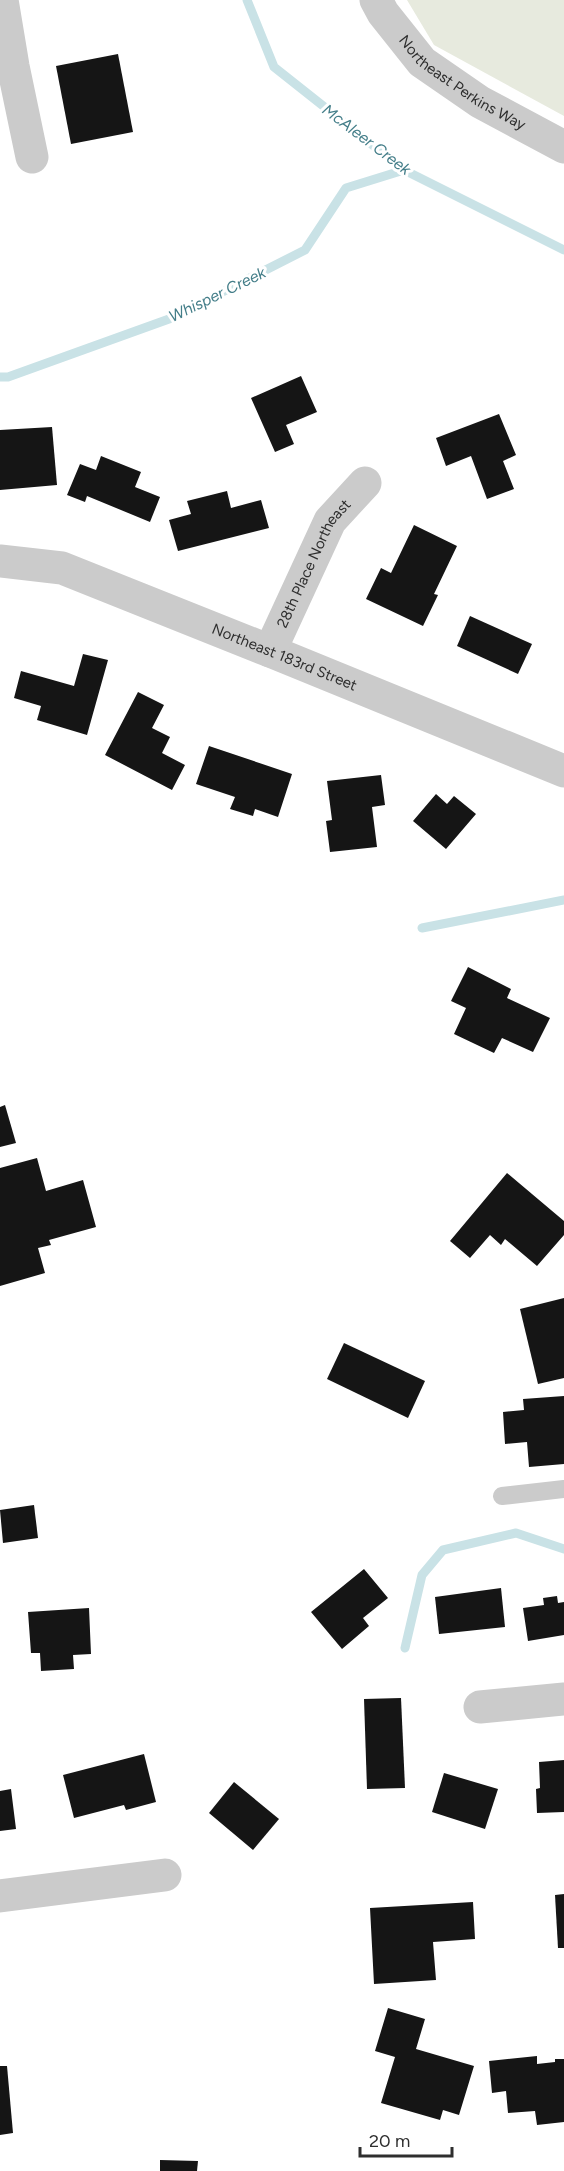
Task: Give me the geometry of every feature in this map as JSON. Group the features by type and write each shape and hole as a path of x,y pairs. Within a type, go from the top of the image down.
{"street":[{"path":"2,0 32,157"},
{"name":"Northeast Perkins Way","path":"376,0 383,13 422,63 480,102 564,147"},
{"name":"28th Place Northeast","path":"270,651 330,521 365,483"},
{"name":"Northeast 183rd Street","path":"0,561 62,568 564,771"},
{"path":"480,1707 564,1699"},
{"path":"0,1896 165,1875"}],"lane":[{"path":"502,1496 564,1489"}],"shaded area":[{"path":"407,0 564,0 564,116 434,45"}],"building":[{"path":"118,54 133,132 71,144 56,66"},
{"path":"301,376 317,412 286,425 294,444 275,452 251,398"},
{"path":"499,414 516,455 503,461 514,489 487,499 471,456 446,466 436,438"},
{"path":"52,427 57,485 0,490 0,430"},
{"path":"101,456 141,472 135,487 160,497 150,522 87,496 85,502 67,495 80,464 96,470"},
{"path":"227,491 231,508 261,500 269,528 178,551 169,520 191,514 187,501"},
{"path":"414,525 457,546 434,594 438,595 423,626 366,599 381,568 391,573"},
{"path":"470,616 532,644 518,674 457,646"},
{"path":"83,654 108,660 87,735 37,720 41,706 14,698 21,671 74,686"},
{"path":"138,692 164,705 152,728 170,737 162,753 185,765 172,790 105,755"},
{"path":"209,746 292,774 278,817 255,809 253,816 230,809 235,797 196,784"},
{"path":"381,775 385,805 372,807 377,847 330,852 326,821 332,820 327,781"},
{"path":"436,794 447,804 454,796 476,814 446,849 413,821"},
{"path":"468,967 511,989 507,998 550,1018 533,1052 502,1038 494,1053 454,1034 466,1008 451,1001"},
{"path":"5,1105 16,1143 0,1147 0,1107"},
{"path":"37,1158 46,1191 83,1180 96,1227 49,1240 51,1245 38,1248 45,1273 0,1286 0,1168"},
{"path":"507,1173 564,1221 564,1235 537,1266 505,1239 501,1245 490,1235 470,1258 450,1241"},
{"path":"564,1298 564,1378 538,1384 520,1309"},
{"path":"344,1343 425,1381 408,1418 327,1379"},
{"path":"564,1396 564,1464 529,1467 527,1442 505,1444 503,1412 524,1410 523,1399"},
{"path":"34,1505 38,1538 3,1543 0,1510"},
{"path":"364,1569 388,1598 363,1618 369,1626 342,1649 311,1612"},
{"path":"501,1588 505,1627 439,1634 435,1597"},
{"path":"557,1596 558,1603 564,1602 564,1635 528,1641 523,1608 544,1605 543,1598"},
{"path":"89,1608 91,1654 73,1655 74,1669 41,1671 40,1653 31,1653 28,1612"},
{"path":"401,1698 405,1788 367,1789 364,1699"},
{"path":"144,1754 156,1802 126,1810 124,1805 74,1818 63,1775"},
{"path":"564,1760 564,1812 537,1813 536,1789 540,1788 539,1762"},
{"path":"444,1773 498,1789 485,1829 432,1812"},
{"path":"234,1782 279,1819 253,1850 209,1813"},
{"path":"11,1789 16,1829 0,1831 0,1791"},
{"path":"564,1894 564,1948 558,1948 555,1895"},
{"path":"473,1902 475,1939 433,1942 436,1980 374,1984 370,1908"},
{"path":"388,2008 425,2019 416,2049 474,2066 459,2115 443,2110 440,2120 381,2103 395,2057 375,2051"},
{"path":"537,2056 537,2064 564,2059 564,2122 537,2125 535,2111 508,2113 506,2091 492,2093 489,2061"},
{"path":"0,2066 7,2066 13,2133 0,2135"},
{"path":"160,2160 198,2161 197,2171 160,2171"}],"waterway":[{"name":"McAleer Creek","path":"247,0 274,67 404,170 564,250"},
{"name":"Whisper Creek","path":"0,377 8,377 169,319 305,250 346,188 404,170"},
{"path":"422,928 564,900"},
{"path":"405,1648 422,1575 443,1550 516,1533 564,1549"}]}
